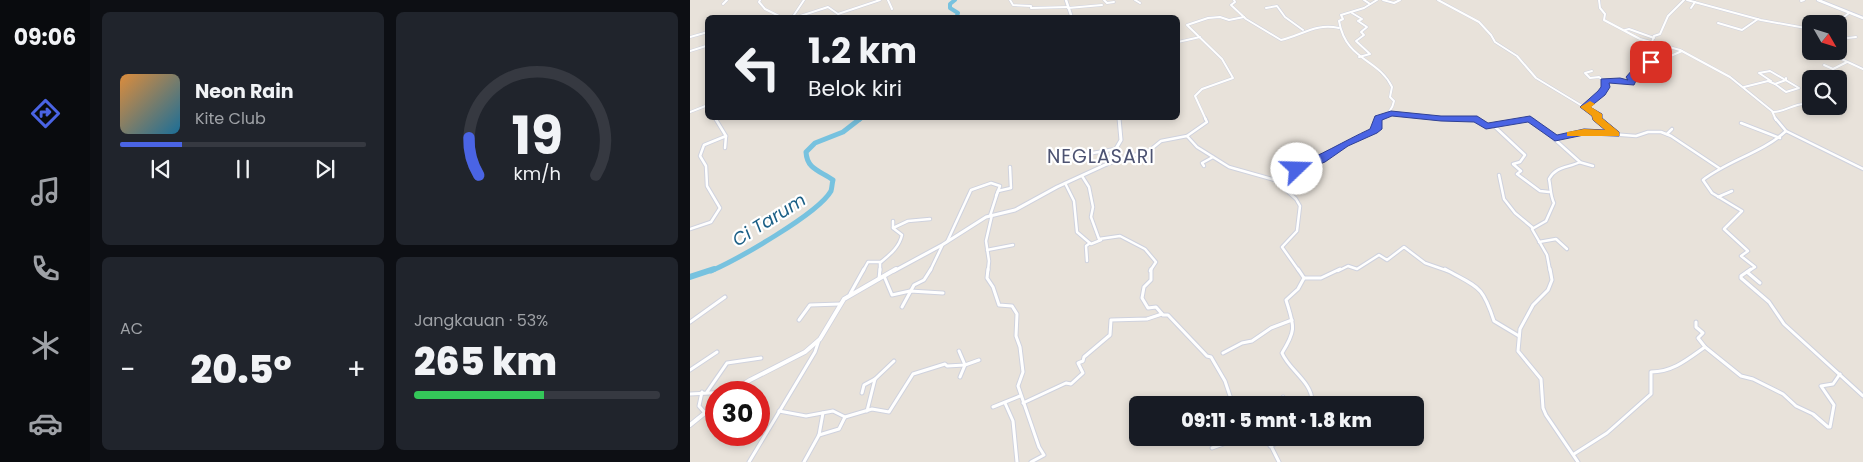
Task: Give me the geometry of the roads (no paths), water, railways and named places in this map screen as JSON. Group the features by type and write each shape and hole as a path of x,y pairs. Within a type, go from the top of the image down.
{"main road":[{"path":"1066,0 1071,15"},
{"path":"1818,0 1863,18"},
{"path":"750,381 783,365 811,347 819,340 840,304 850,294 946,242 991,215 1015,210 1065,183 1107,164 1118,149 1121,140 1119,120"},
{"path":"690,425 705,413"}],"street":[{"path":"723,4 727,0"},
{"path":"760,0 758,2 765,9 777,15"},
{"path":"795,15 804,0"},
{"path":"803,15 828,7 838,14 880,0"},
{"path":"888,0 892,9"},
{"path":"1010,0 1013,4 1031,6 1031,8 1102,4 1100,1 1104,0 1107,3 1114,2"},
{"path":"1135,0 1140,3"},
{"path":"1234,0 1235,2 1231,5 1244,17 1282,40 1296,36 1320,24 1339,28"},
{"path":"1364,0 1370,4"},
{"path":"1377,0 1352,13 1341,15 1343,19 1339,21 1339,28 1344,43 1387,78 1391,84 1390,97 1394,101 1391,114"},
{"path":"1383,0 1394,3 1400,0"},
{"path":"1438,0 1452,5 1483,24 1495,42 1518,56 1536,78 1599,116 1596,118 1616,134"},
{"path":"1599,0 1600,8 1605,14 1604,19 1652,42 1682,51 1730,76 1773,112 1777,122 1786,131 1863,169"},
{"path":"1652,42 1661,33 1668,16 1685,0 1758,19 1802,27"},
{"path":"1691,8 1695,2"},
{"path":"1266,8 1276,6 1285,17 1305,30"},
{"path":"1830,9 1834,6"},
{"path":"1352,13 1362,19 1358,21 1367,26 1361,32 1364,35 1356,41 1370,54 1360,57"},
{"path":"1107,164 1150,150 1161,141 1187,136 1207,122 1195,96 1196,93 1206,87 1233,78 1222,59 1188,24 1206,19 1224,17 1229,20 1244,17"},
{"path":"1718,23 1742,30 1758,19"},
{"path":"1624,30 1629,28 1654,38"},
{"path":"690,38 705,33"},
{"path":"1182,36 1185,41"},
{"path":"1180,42 1201,37"},
{"path":"1848,38 1856,37"},
{"path":"1354,39 1360,38"},
{"path":"690,51 705,46"},
{"path":"1592,71 1585,73 1590,78 1599,77 1604,80 1620,80 1631,83 1633,79 1631,77 1639,68 1682,51"},
{"path":"1843,60 1863,70"},
{"path":"1824,66 1833,69 1847,62"},
{"path":"1770,71 1799,88 1786,92 1771,81 1760,73 1770,71"},
{"path":"1775,84 1786,79"},
{"path":"1584,107 1606,87 1604,80"},
{"path":"1744,87 1771,81"},
{"path":"1773,112 1782,113 1798,103 1802,104"},
{"path":"690,112 705,106"},
{"path":"1275,180 1322,159 1345,144 1374,131 1377,129 1376,122 1378,118 1391,114 1441,119 1477,119 1484,125 1532,119 1555,138 1579,162 1593,166"},
{"path":"716,120 726,136 725,148"},
{"path":"1741,123 1780,138"},
{"path":"1493,125 1525,155 1520,162 1513,164 1522,171 1517,174 1540,191 1550,192"},
{"path":"1667,134 1672,129"},
{"path":"1786,131 1780,138 1719,168 1703,180 1708,185 1708,190 1742,212 1730,221 1724,229 1748,251 1741,257 1754,267 1741,278 1769,302 1784,324 1863,396"},
{"path":"1555,138 1584,132 1636,136 1656,132 1667,134 1719,168"},
{"path":"690,229 711,222 720,208 707,186 706,166 700,156 704,145 726,136"},
{"path":"1187,136 1197,147 1233,169 1275,180 1296,199 1300,206 1297,231 1293,238 1282,247 1304,278 1309,280 1322,278 1348,266 1357,269 1379,255 1387,260 1404,247 1422,261 1441,266 1480,289 1486,297 1494,321 1519,336"},
{"path":"1087,154 1118,149"},
{"path":"1204,166 1203,162 1213,157"},
{"path":"1533,228 1545,222 1554,202 1550,192 1549,179 1554,170 1579,162"},
{"path":"996,196 999,190 1011,188 1010,167"},
{"path":"1499,175 1502,180 1502,194 1506,201 1533,228 1532,231 1547,255 1550,266 1552,284 1534,305 1520,329 1519,353 1541,378 1543,408 1546,415 1578,462"},
{"path":"1082,176 1089,187 1093,207 1091,217 1101,240"},
{"path":"946,242 971,190 992,183 1000,186 996,192 986,241 987,278 993,287 999,305 1012,306 1018,314 1017,340 1021,350 1019,362 1023,372 1018,382 1020,396 1039,448 1044,455 1032,462"},
{"path":"1065,183 1066,190 1074,200 1077,232 1090,243"},
{"path":"1718,197 1732,191"},
{"path":"893,228 908,221 930,219"},
{"path":"893,221 893,228"},
{"path":"850,294 868,262 881,262 893,253 902,238 902,234 893,228"},
{"path":"1087,261 1086,246 1090,243 1118,236 1145,249 1156,262 1150,271 1151,280 1144,287 1142,298 1147,307 1157,307 1162,314"},
{"path":"1539,242 1556,239 1567,249"},
{"path":"902,307 916,282 924,280 928,276 942,244"},
{"path":"987,250 1012,245"},
{"path":"879,278 881,262"},
{"path":"1747,272 1760,283"},
{"path":"884,276 892,295 910,291 943,293"},
{"path":"1304,278 1298,288 1286,300 1294,332 1282,351 1282,356 1312,393 1312,396"},
{"path":"690,322 725,297"},
{"path":"799,320 810,305 840,304"},
{"path":"1023,403 1064,384 1074,382 1083,373 1078,363 1084,361 1084,357 1092,353 1104,338 1110,335 1110,320 1146,319 1162,314 1169,316 1211,358 1225,380 1230,396"},
{"path":"1223,353 1242,343 1252,341 1271,328 1292,320"},
{"path":"1696,322 1696,328 1702,333 1698,338 1705,347 1741,376 1753,379 1777,390 1796,406 1816,416 1828,427 1830,427 1834,406 1821,386 1833,384 1840,374"},
{"path":"749,462 815,352 819,340"},
{"path":"1574,454 1607,433 1630,415 1650,394 1651,372 1664,372 1675,367 1705,347"},
{"path":"959,351 965,365 960,378"},
{"path":"690,370 699,361 705,360 717,352"},
{"path":"713,381 727,363 761,358"},
{"path":"779,411 806,416 833,411 845,417 873,409 886,412 891,411 905,386 915,373 945,364 947,366 965,365 979,360"},
{"path":"862,392 864,385 875,379 894,361"},
{"path":"867,411 875,379"},
{"path":"690,394 705,392"},
{"path":"705,392 699,406 705,413"},
{"path":"994,407 1020,396"},
{"path":"1005,403 1013,421 1013,434 1018,462"},
{"path":"804,462 819,435 823,413"},
{"path":"819,435 839,429 845,417"},
{"path":"1212,448 1218,446"},
{"path":"1270,446 1279,462"}],"waterway":[{"name":"Ci Tarum","path":"955,0 950,4 950,8 958,13 957,15"},
{"name":"Ci Tarum","path":"711,271 794,224 823,201 831,191 833,180 809,163 806,152 815,143 843,132 858,120"},
{"name":"Ci Tarum","path":"690,277 714,269"}],"district":[{"name":"NEGLASARI","path":"1101,156"}]}
